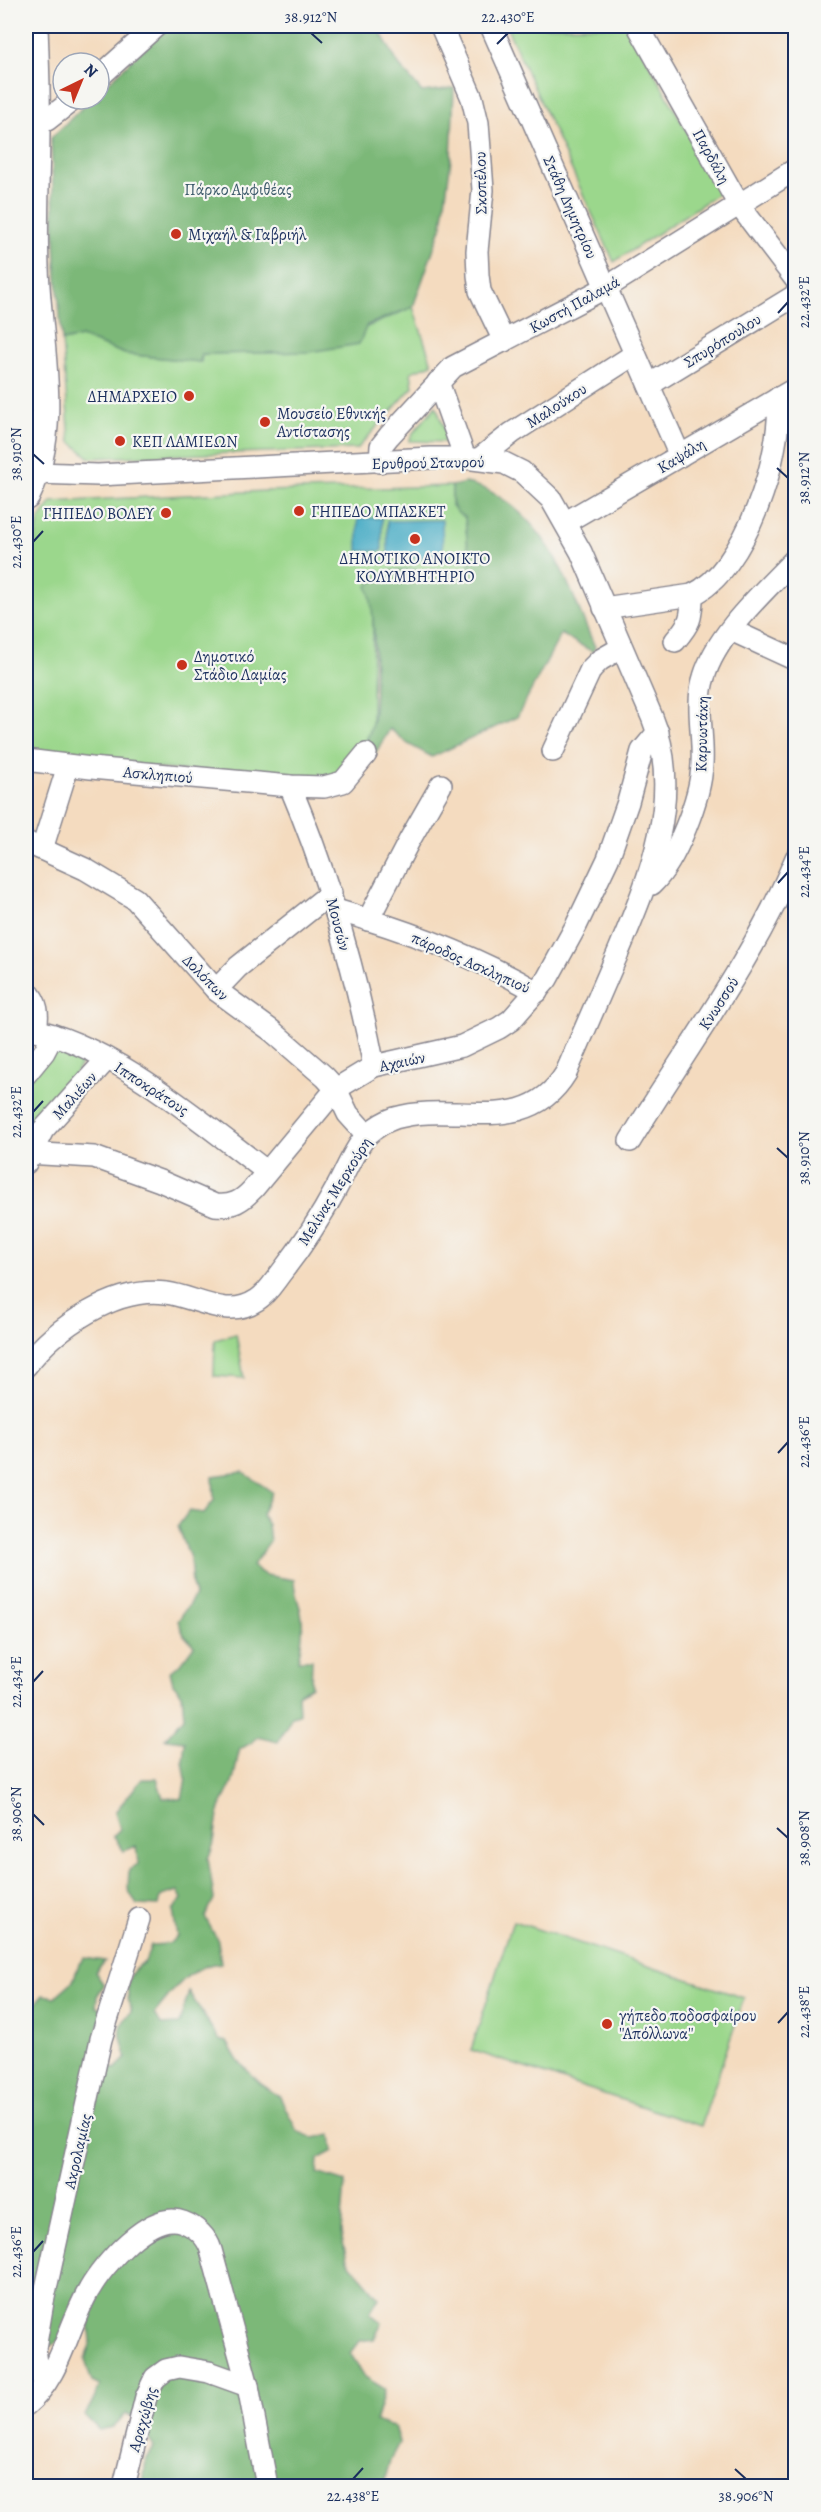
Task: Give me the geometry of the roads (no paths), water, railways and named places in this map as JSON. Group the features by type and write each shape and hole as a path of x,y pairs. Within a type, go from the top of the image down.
{"main road":[{"path":"31,484 35,424 43,377 35,267 34,26"}],"street":[{"path":"111,66 156,26"},
{"name":"Σκοπέλου","path":"441,26 472,98 478,123 483,190 477,251 478,275 480,291 504,341"},
{"name":"Στάθη Δημητρίου","path":"491,26 680,456"},
{"name":"Παρδάλη","path":"638,26 739,205 795,280"},
{"path":"36,123 47,120 59,111"},
{"name":"Κωστή Παλαμά","path":"380,462 381,446 388,436 457,364 607,287 795,169"},
{"name":"Σπυρόπουλου","path":"649,385 795,295"},
{"name":"Μαλούκου","path":"472,459 635,354"},
{"path":"438,382 472,459"},
{"path":"604,608 692,595 704,589 718,576 754,519 763,493 787,393"},
{"name":"Καψάλη","path":"566,522 787,393"},
{"name":"Ερυθρού Σταυρού","path":"31,484 98,475 380,462 472,459 504,463 522,472 551,499 566,522 658,732"},
{"name":"Καρυωτάκη","path":"644,891 660,876 695,800 702,763 701,692 703,678 731,630 795,558"},
{"path":"675,641 689,625 692,615 692,595"},
{"path":"731,630 795,660"},
{"path":"553,752 591,669 600,660 621,648"},
{"name":"Μελίνας Μερκούρη","path":"26,1366 50,1341 78,1318 134,1294 169,1293 207,1305 229,1308 239,1308 260,1298 308,1237 367,1135 386,1121 397,1117 442,1113 506,1113 531,1106 551,1094 566,1073 644,891 656,849 662,809 665,759 658,732"},
{"name":"Αχαιών","path":"27,1156 94,1157 160,1180 207,1202 223,1206 238,1202 245,1197 336,1089 374,1066 436,1053 485,1036 511,1020 547,979 595,887 619,830 642,751 658,732"},
{"name":"Ασκληπιού","path":"26,760 68,766 290,786 335,786 348,777 366,754"},
{"path":"34,846 68,766"},
{"path":"368,920 441,785"},
{"name":"Μουσών","path":"290,786 333,902 374,1066"},
{"name":"Δολόπων","path":"34,846 85,869 135,899 216,990 307,1060 336,1089 348,1114 367,1135"},
{"name":"Κνωσσού","path":"630,1142 665,1083 759,937 795,858"},
{"path":"216,990 238,967 333,902"},
{"name":"πάροδος Ασκληπιού","path":"333,902 368,920 432,941 515,979 537,992"},
{"path":"26,990 36,1005 39,1016 38,1031 44,1052 26,1074"},
{"name":"Ιπποκράτους","path":"38,1031 107,1059 174,1101 266,1171"},
{"name":"Μαλιέων","path":"27,1156 43,1130 107,1059"},
{"name":"Ακρολαμίας","path":"45,2384 38,2370 35,2349 43,2302 102,2039 139,1919"},
{"path":"26,2405 45,2384 86,2294 107,2265 144,2229 157,2223 175,2220 196,2229 208,2242 248,2386 267,2487"},
{"name":"Αραχώβης","path":"124,2487 146,2397 154,2378 166,2370 179,2367 209,2372 248,2386"}],"water":[{"path":"358,518 382,518 382,551 358,551"},
{"name":"ΔΗΜΟΤΙΚΟ ΑΝΟΙΚΤΟ ΚΟΛΥΜΒΗΤΗΡΙΟ","path":"442,520 443,558 388,558 387,521"}],"place":[{"name":"Μιχαήλ & Γαβριήλ","path":"176,234"},
{"name":"ΔΗΜΑΡΧΕΙΟ","path":"189,396"},
{"name":"Μουσείο Εθνικής Αντίστασης","path":"265,422"},
{"name":"ΚΕΠ ΛΑΜΙΕΩΝ","path":"120,441"},
{"name":"ΓΗΠΕΔΟ ΜΠΑΣΚΕΤ","path":"299,511"},
{"name":"ΓΗΠΕΔΟ ΒΟΛΕΥ","path":"166,513"},
{"name":"ΔΗΜΟΤΙΚΟ ΑΝΟΙΚΤΟ ΚΟΛΥΜΒΗΤΗΡΙΟ","path":"415,539"},
{"name":"Δημοτικό Στάδιο Λαμίας","path":"182,665"},
{"name":"γήπεδο ποδοσφαίρου ''Απόλλωνα''","path":"607,2024"}],"park label":[{"name":"Πάρκο Αμφιθέας","path":"238,189"}]}
